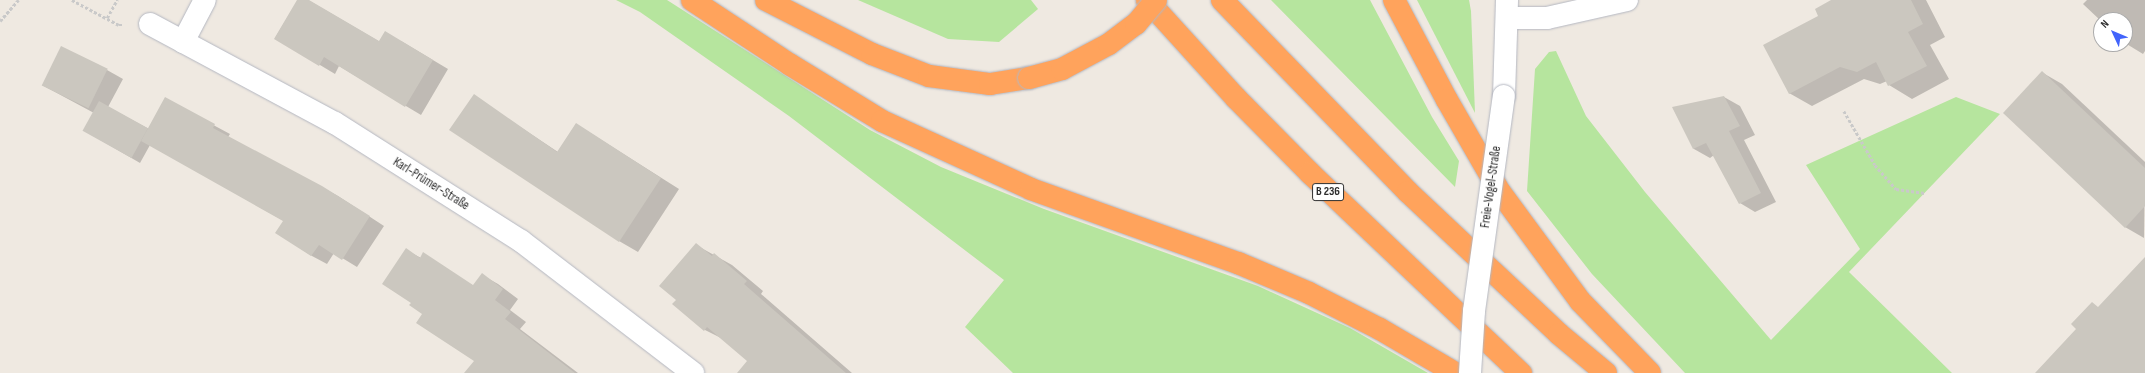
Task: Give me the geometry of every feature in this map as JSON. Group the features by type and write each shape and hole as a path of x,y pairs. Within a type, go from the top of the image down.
{"highway":[{"path":"692,0 789,64 889,124 1031,189 1238,263 1309,292 1380,329 1455,373"},
{"path":"766,0 872,54 929,76 990,84 1029,78 1062,69 1109,44 1136,24 1156,0"},
{"name":"B 236","path":"1146,0 1236,98 1310,173 1521,373"},
{"path":"1222,0 1408,192 1560,334 1606,373"},
{"path":"1394,0 1447,100 1500,192 1580,301 1650,373"}],"street":[{"path":"183,42 205,0"},
{"path":"1508,9 1548,18 1627,0"},
{"name":"Freie-Vogel-Straße","path":"1470,373 1474,311 1504,96 1508,9"},
{"name":"Karl-Prümer-Straße","path":"150,24 335,123 521,241 693,373"}],"path":[{"path":"0,21 18,0"},
{"path":"72,0 119,25 150,24"},
{"path":"107,18 117,0"},
{"path":"1844,111 1875,165 1896,189 1925,193"}],"green space":[{"path":"616,0 667,0 870,130 941,167 1044,209 1258,286 1350,328 1428,373 1013,373 965,327 1004,280 789,116 640,12"},
{"path":"858,0 1031,0 1038,9 999,42 948,39"},
{"path":"1271,0 1370,0 1432,117 1459,161 1455,187"},
{"path":"1417,0 1469,0 1471,11 1475,113"},
{"path":"1556,51 1586,116 1645,192 1771,340 1860,249 1806,165 1956,97 2000,114 1849,272 1952,373 1685,373 1592,274 1527,191 1535,69 1549,52"}],"building":[{"path":"297,0 309,0 379,41 385,31 433,60 405,107 324,57 319,66 274,39"},
{"path":"1831,0 1911,0 1923,24 1908,32 1927,66 1888,86 1876,62 1857,72 1840,67 1789,94 1763,45 1818,16 1815,9"},
{"path":"61,46 108,69 88,108 42,86"},
{"path":"2042,71 2145,168 2145,206 2125,228 2003,113"},
{"path":"474,94 557,152 576,123 661,178 619,242 449,130"},
{"path":"1724,96 1740,126 1729,131 1761,193 1739,204 1706,143 1693,149 1672,107"},
{"path":"165,97 215,124 213,128 322,186 370,216 342,260 319,245 311,256 275,233 283,221 141,141"},
{"path":"99,101 148,128 131,158 83,131"},
{"path":"696,243 712,256 714,253 747,281 744,284 846,373 737,373 747,361 707,327 704,331 672,304 676,300 659,286"},
{"path":"406,248 420,258 423,252 473,285 482,273 503,289 495,300 511,312 505,319 575,373 464,373 474,361 416,323 422,314 409,305 411,303 382,284"},
{"path":"2145,257 2145,373 2035,373 2076,329 2071,324 2092,302 2098,307"}]}
